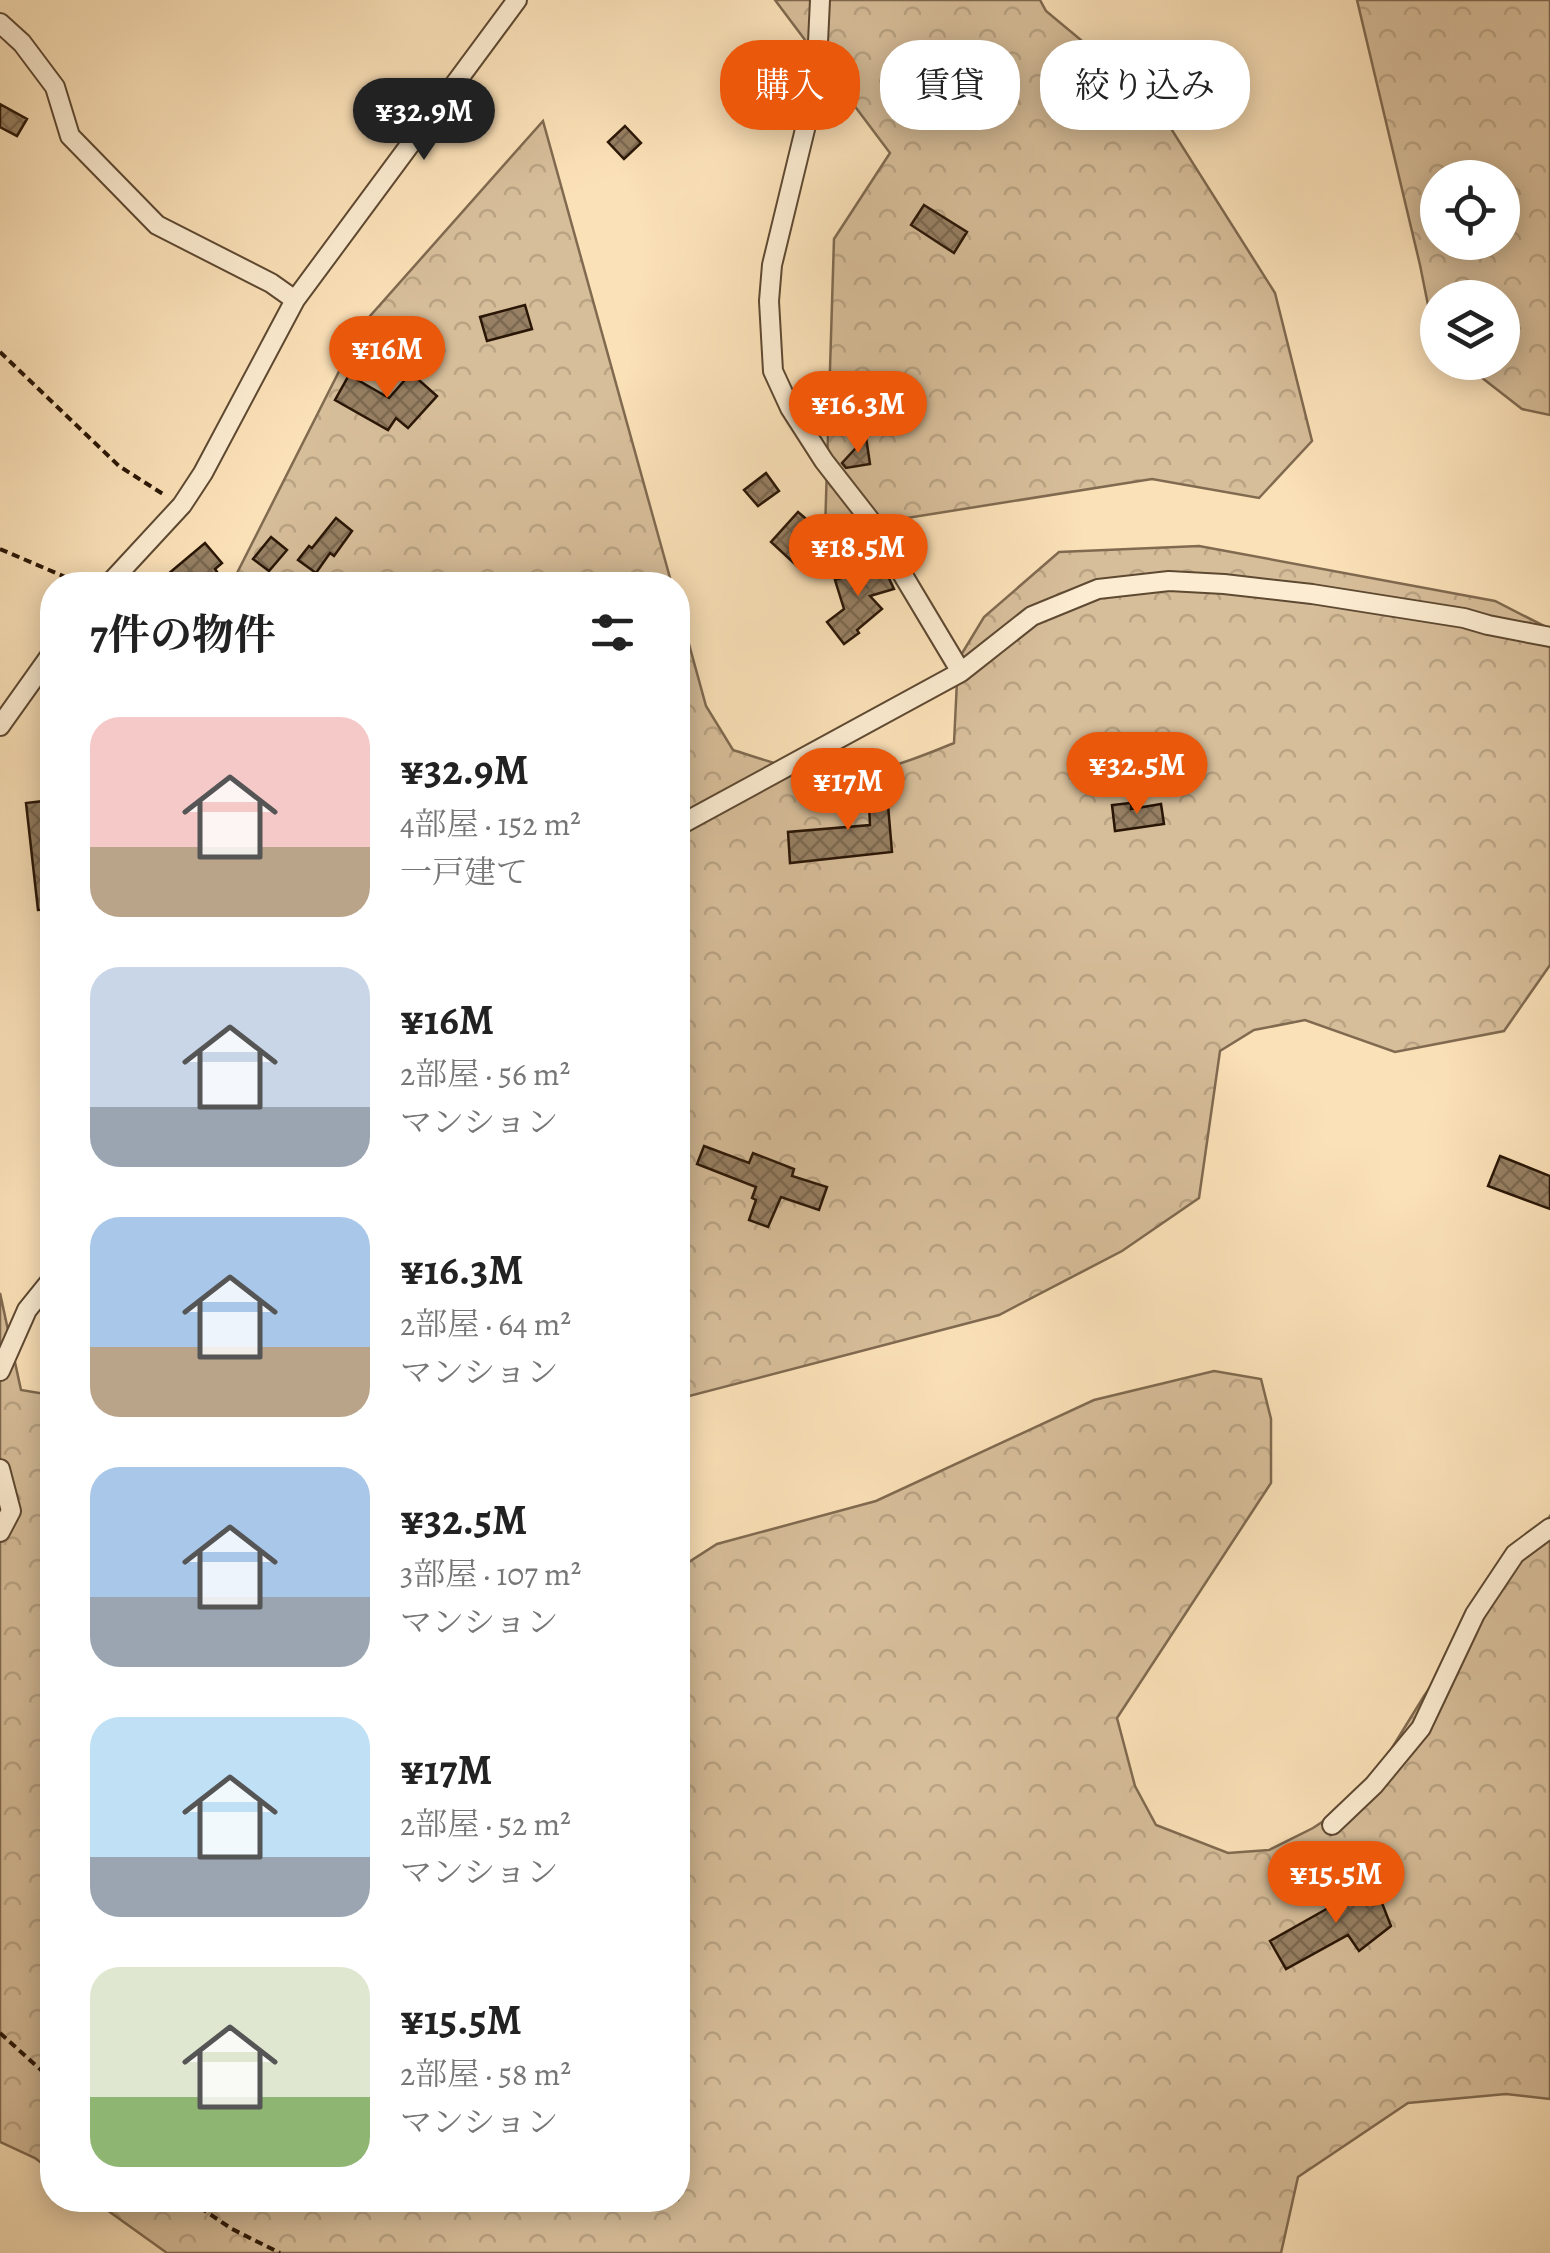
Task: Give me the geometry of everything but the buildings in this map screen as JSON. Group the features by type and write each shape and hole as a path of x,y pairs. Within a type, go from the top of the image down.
{"street":[{"path":"120,572 182,505 204,473 296,300 517,0"},
{"path":"820,0 816,84 772,265 769,301 774,370 790,408 824,462 870,520 961,672"},
{"path":"0,23 22,43 55,87 70,136 157,225 271,283 296,300"},
{"path":"690,819 961,672 1032,616 1098,589 1169,581 1312,594 1464,618 1550,638"},
{"path":"0,726 40,670"},
{"path":"0,1371 28,1310 40,1294"},
{"path":"0,1469 11,1511 0,1532"},
{"path":"1332,1825 1374,1785 1421,1728 1475,1614 1515,1554 1550,1528"}],"path":[{"path":"0,352 119,466 182,505"},
{"path":"0,549 54,572"},
{"path":"0,2034 40,2069"},
{"path":"207,2212 280,2253"}],"green space":[{"path":"775,0 1040,0 1046,11 1081,40 1040,40 1040,130 1172,130 1275,293 1312,441 1259,498 1152,479 825,531 834,239 890,153 860,113 860,40 805,40"},
{"path":"1357,0 1550,0 1550,415 1522,409 1485,380 1520,380 1520,280 1423,280"},
{"path":"543,121 668,572 238,572 363,324"},
{"path":"1199,546 1495,601 1550,629 1550,965 1504,1031 1395,1052 1305,1020 1254,1030 1220,1051 1199,1198 1122,1251 999,1315 690,1396 690,648 706,706 733,750 828,774 866,772 902,763 954,743 958,660 984,617 1059,552"},
{"path":"0,1293 21,1390 40,1393 40,2162 0,2142"},
{"path":"1214,1371 1261,1379 1271,1419 1271,1483 1117,1718 1135,1786 1156,1825 1228,1853 1269,1850 1313,1828 1363,1795 1424,1696 1550,1516 1550,2099 1506,2094 1408,2103 1298,2177 1281,2253 167,2253 110,2212 690,2212 690,1561 717,1544 876,1501 1094,1400"}]}
